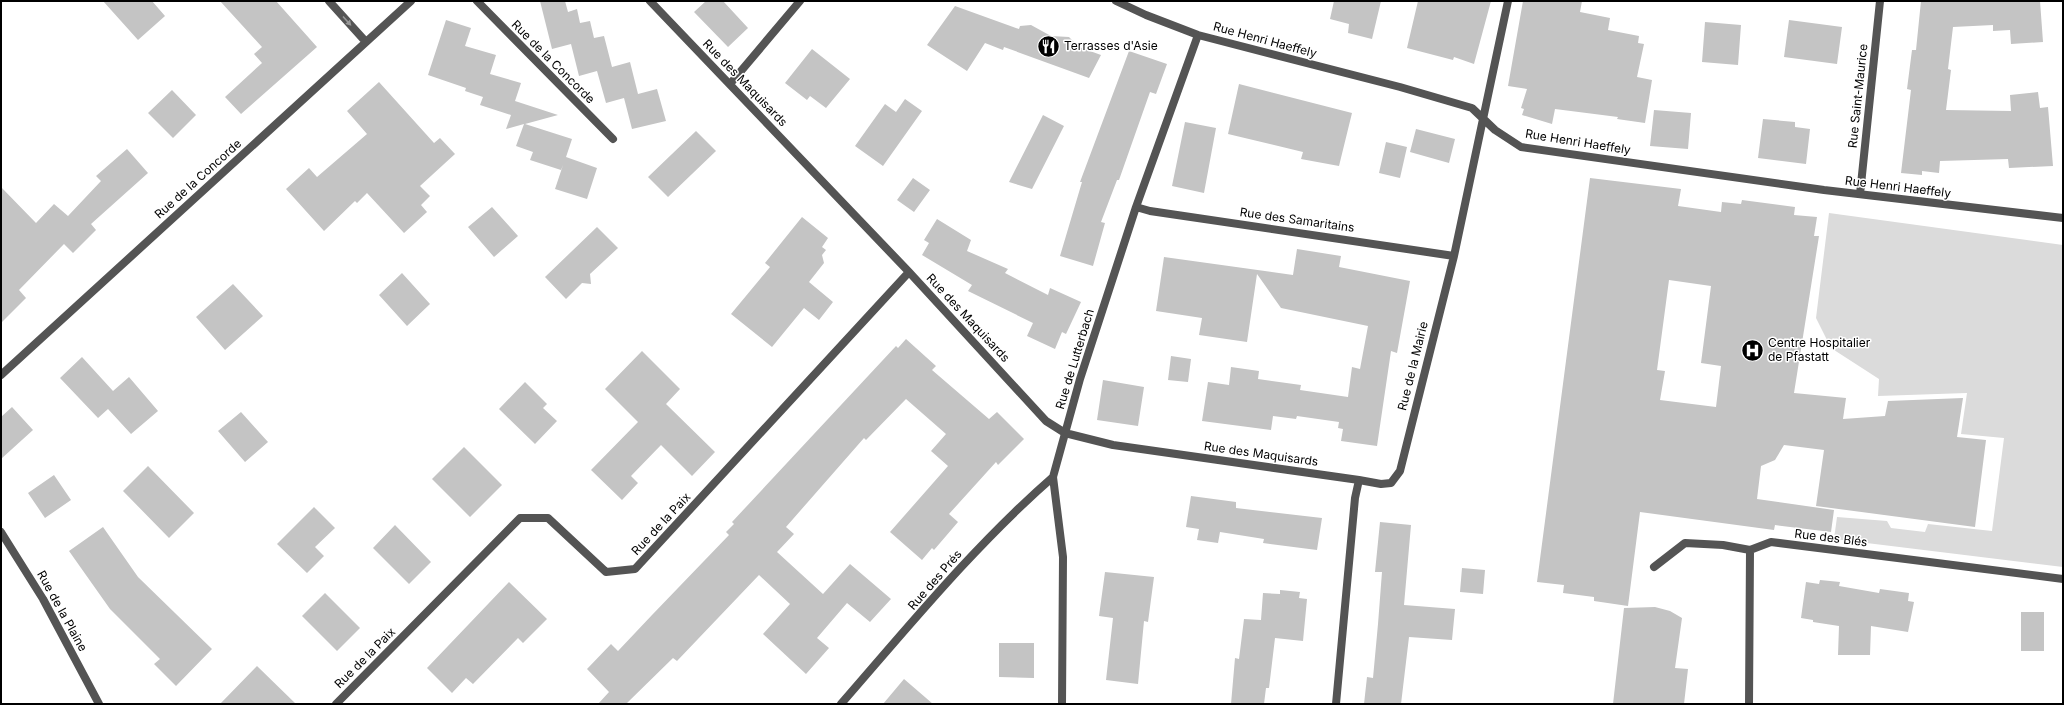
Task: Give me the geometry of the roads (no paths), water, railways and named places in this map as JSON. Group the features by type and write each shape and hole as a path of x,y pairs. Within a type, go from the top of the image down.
{"street":[{"path":"329,1 366,42"},
{"name":"Rue de la Concorde","path":"1,375 411,1"},
{"name":"Rue de la Concorde","path":"476,1 613,139"},
{"name":"Rue des Maquisards","path":"650,1 909,272 1046,421 1065,433 1113,445 1359,480"},
{"path":"730,84 800,1"},
{"name":"Rue Henri Haeffely","path":"1116,1 1146,15 1198,35 1400,87 1472,108 1495,130 1521,147 1860,194 2063,218"},
{"name":"Rue de la Mairie","path":"1359,480 1381,484 1391,483 1400,471 1454,256 1508,1"},
{"name":"Rue Saint-Maurice","path":"1860,194 1880,1"},
{"name":"Rue de Lutterbach","path":"1062,704 1063,557 1053,477 1080,379 1136,207 1198,35"},
{"name":"Rue des Samaritains","path":"1136,207 1150,211 1454,256"},
{"name":"Rue de la Paix","path":"336,704 520,518 548,518 606,572 636,569 909,272"},
{"name":"Rue des Prés","path":"841,704 979,548 1025,502 1053,477"},
{"path":"1336,704 1359,480"},
{"name":"Rue de la Plaine","path":"1,532 43,598 99,704"},
{"name":"Rue des Blés","path":"1750,550 1771,542 2063,579"},
{"path":"1654,567 1685,543 1723,545 1750,550 1749,704"}],"place":[{"name":"Terrasses d'Asie","path":"1049,46"},
{"name":"Centre Hospitalier de Pfastatt","path":"1752,350"}]}
